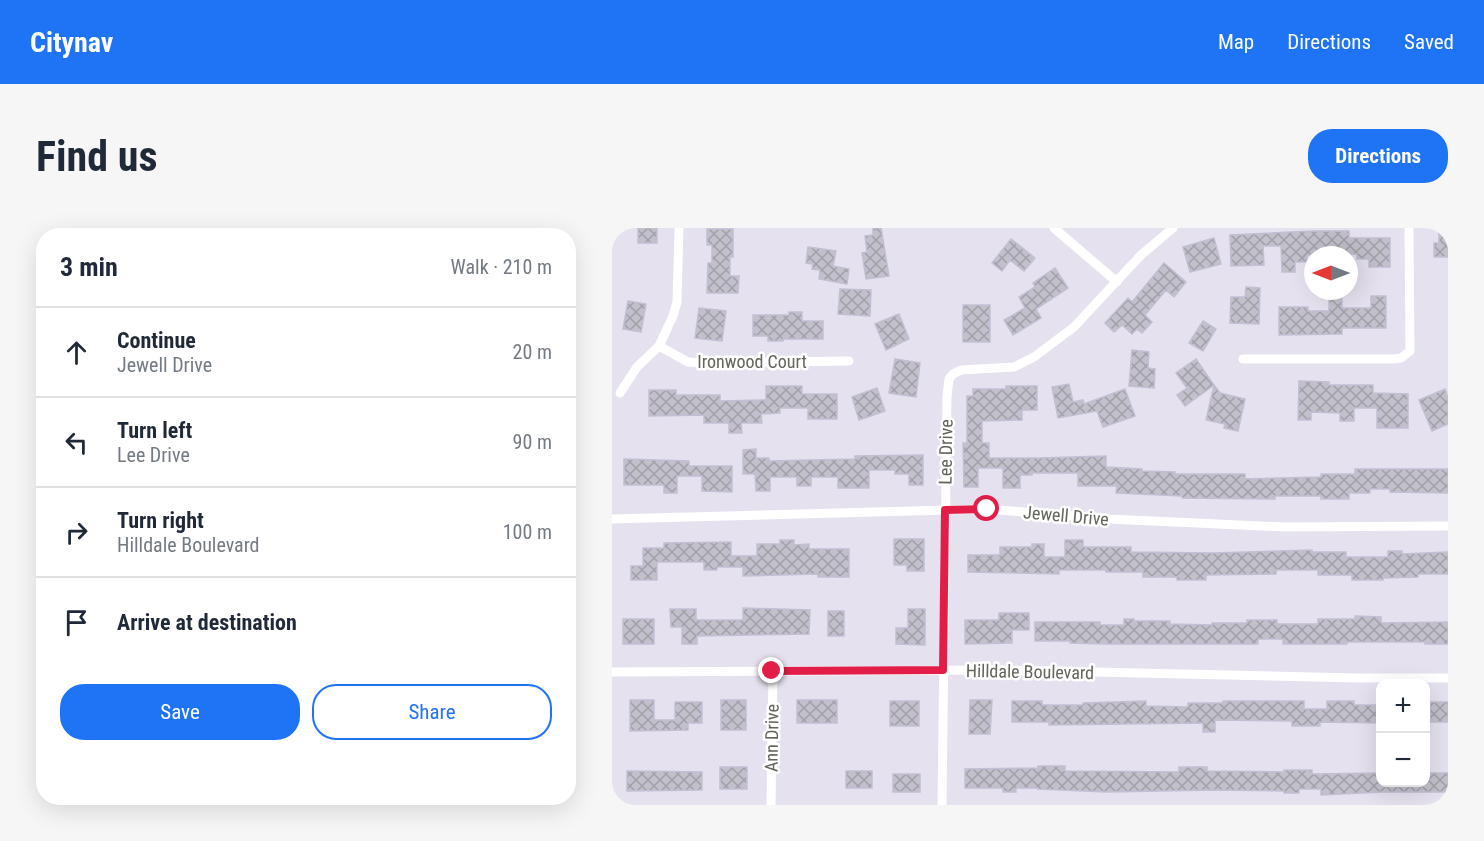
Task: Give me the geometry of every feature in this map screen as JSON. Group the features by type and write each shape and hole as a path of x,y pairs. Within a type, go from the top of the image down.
{"street":[{"path":"620,393 637,367 659,346 667,332 677,302 679,228"},
{"path":"1054,228 1117,282 1141,255 1173,228"},
{"path":"1243,359 1393,359 1401,358 1410,351 1409,228"},
{"name":"Lee Drive","path":"942,805 946,396 949,379 961,370 1014,367 1074,327 1117,282"},
{"name":"Ironwood Court","path":"659,346 688,362 849,361"},
{"name":"Jewell Drive","path":"612,519 987,509 1109,519 1284,527 1448,526"},
{"name":"Hilldale Boulevard","path":"612,672 943,670 1448,678"},
{"name":"Ann Drive","path":"771,805 772,671"}],"building":[{"path":"638,228 657,228 657,243 638,243"},
{"path":"873,228 881,228 889,276 866,279 862,253 867,252 865,236 873,235"},
{"path":"1439,228 1448,228 1448,257 1434,257 1434,243 1439,243"},
{"path":"707,229 733,229 730,276 739,276 738,293 707,293 708,263 712,263 712,245 707,245"},
{"path":"1349,231 1349,238 1390,238 1390,267 1369,267 1369,259 1358,259 1358,246 1304,246 1304,262 1295,262 1295,272 1282,272 1281,246 1263,246 1264,265 1231,266 1230,235"},
{"path":"1214,238 1221,264 1190,272 1183,247"},
{"path":"1011,239 1035,258 1024,271 1010,260 1002,271 992,263"},
{"path":"808,247 836,251 833,266 849,269 847,284 819,279 820,270 812,269 813,264 806,263"},
{"path":"1164,263 1186,282 1174,297 1166,290 1145,315 1152,322 1142,333 1137,329 1132,334 1122,325 1114,332 1105,323 1128,298 1132,302"},
{"path":"1055,268 1068,288 1036,309 1041,318 1013,335 1004,320 1025,308 1019,297 1035,287 1033,283"},
{"path":"1246,287 1260,288 1259,324 1230,323 1231,297 1245,297"},
{"path":"840,289 871,290 870,316 838,314"},
{"path":"1371,296 1386,296 1386,328 1342,328 1342,334 1279,335 1279,307 1308,307 1308,311 1329,311 1329,300 1342,300 1342,308 1371,308"},
{"path":"628,301 646,304 641,332 623,329"},
{"path":"963,305 990,305 990,342 963,342"},
{"path":"699,308 726,311 722,341 695,338"},
{"path":"789,312 802,312 802,321 823,321 823,339 768,341 768,336 753,336 753,315 789,315"},
{"path":"899,314 909,339 886,350 875,324"},
{"path":"1203,321 1216,329 1203,351 1189,343"},
{"path":"1132,350 1149,352 1148,368 1155,369 1154,388 1129,386"},
{"path":"895,359 920,363 916,397 889,393"},
{"path":"1196,359 1214,385 1185,406 1177,395 1187,388 1176,373"},
{"path":"1299,381 1329,382 1329,385 1373,385 1373,393 1408,394 1408,428 1377,428 1377,408 1354,408 1354,421 1340,421 1340,413 1311,412 1311,420 1298,420"},
{"path":"1069,384 1073,402 1083,400 1084,404 1125,389 1135,416 1103,427 1097,411 1058,418 1052,387"},
{"path":"1214,385 1220,393 1245,399 1238,431 1224,428 1225,424 1206,420"},
{"path":"766,386 802,386 802,394 837,394 837,419 808,419 808,408 780,408 780,413 761,414 762,423 741,423 742,433 729,433 729,423 704,423 704,415 649,416 649,390 676,390 676,395 720,395 720,401 766,400"},
{"path":"1006,386 1037,386 1037,410 1022,410 1022,420 982,421 982,443 989,443 989,458 1106,456 1106,467 1175,472 1175,474 1245,474 1245,479 1355,474 1355,469 1448,469 1448,493 1390,492 1390,489 1370,489 1370,493 1349,493 1349,499 1321,499 1321,496 1275,496 1275,499 1182,498 1182,496 1116,493 1117,486 1078,486 1078,473 1020,475 1020,488 1003,488 1003,468 978,468 978,487 964,487 963,443 967,443 967,396 973,396 973,389 1006,389"},
{"path":"877,388 885,411 859,420 852,397"},
{"path":"1445,389 1448,398 1448,424 1432,431 1419,400"},
{"path":"756,449 756,458 769,458 769,461 923,455 923,485 909,485 909,474 895,474 895,470 869,470 869,488 838,488 838,477 811,477 811,486 797,486 797,477 770,477 770,491 756,491 755,474 743,474 743,450"},
{"path":"624,459 689,461 689,466 732,466 732,492 702,491 702,476 677,476 677,493 664,493 664,485 624,485"},
{"path":"894,539 924,539 924,571 907,571 907,565 894,565"},
{"path":"780,540 794,540 794,545 809,544 809,549 849,549 849,577 818,577 818,574 743,576 743,567 717,567 717,570 704,570 704,562 657,562 657,580 631,580 631,566 643,566 643,548 664,548 664,543 731,542 731,556 757,556 757,544 780,544"},
{"path":"1065,540 1083,540 1083,547 1131,547 1131,552 1213,553 1312,550 1312,552 1346,552 1346,557 1388,557 1388,551 1402,551 1402,554 1448,552 1448,574 1418,574 1418,577 1383,578 1383,580 1352,580 1352,575 1318,575 1318,570 1276,570 1276,574 1206,575 1206,580 1177,580 1177,577 1143,577 1143,572 1106,572 1106,570 1059,570 1059,574 968,572 968,555 1000,555 1000,547 1032,547 1032,544 1044,544 1044,557 1065,557"},
{"path":"743,608 810,610 809,634 697,636 697,644 682,644 682,627 671,627 670,609 696,609 696,620 743,620"},
{"path":"908,609 925,609 925,645 896,644 896,628 908,628"},
{"path":"828,611 844,611 844,636 828,636"},
{"path":"999,613 1029,613 1029,630 1012,630 1012,643 965,644 965,620 999,620"},
{"path":"1355,616 1381,617 1381,623 1448,622 1448,644 1347,642 1347,644 1283,644 1283,639 1258,639 1258,644 1107,644 1035,641 1035,622 1100,622 1100,625 1124,625 1124,619 1134,619 1134,621 1170,621 1170,624 1212,625 1212,623 1247,623 1247,620 1277,620 1277,624 1318,624 1318,619 1355,619"},
{"path":"623,619 654,619 654,644 623,644"},
{"path":"630,700 654,700 654,720 675,720 675,702 702,702 702,723 688,723 688,730 630,731"},
{"path":"721,700 746,700 746,730 721,730"},
{"path":"797,700 837,700 837,723 797,723"},
{"path":"970,700 992,700 990,734 969,734"},
{"path":"890,701 919,701 919,726 890,726"},
{"path":"1012,701 1042,701 1042,705 1083,705 1083,703 1146,701 1146,706 1188,707 1188,703 1223,703 1223,701 1304,701 1304,709 1327,709 1327,701 1354,701 1354,705 1376,705 1376,723 1320,722 1320,726 1292,726 1292,721 1215,720 1215,732 1203,732 1203,723 1049,725 1049,722 1012,722"},
{"path":"1430,702 1448,702 1448,722 1430,722"},
{"path":"1038,766 1065,766 1065,771 1179,772 1179,767 1207,767 1207,771 1312,770 1312,774 1376,773 1376,787 1430,787 1430,773 1448,773 1448,792 1321,795 1321,789 1299,789 1299,793 1284,793 1284,791 1214,790 1107,792 1038,788 1016,788 1016,792 1003,792 1003,788 965,788 965,769 1038,768"},
{"path":"720,767 747,767 747,789 720,789"},
{"path":"627,771 702,772 702,790 627,791"},
{"path":"846,771 872,771 872,788 846,788"},
{"path":"893,774 920,774 920,792 893,792"}],"route":[{"path":"772,671 943,670 945,510 987,509"}]}
